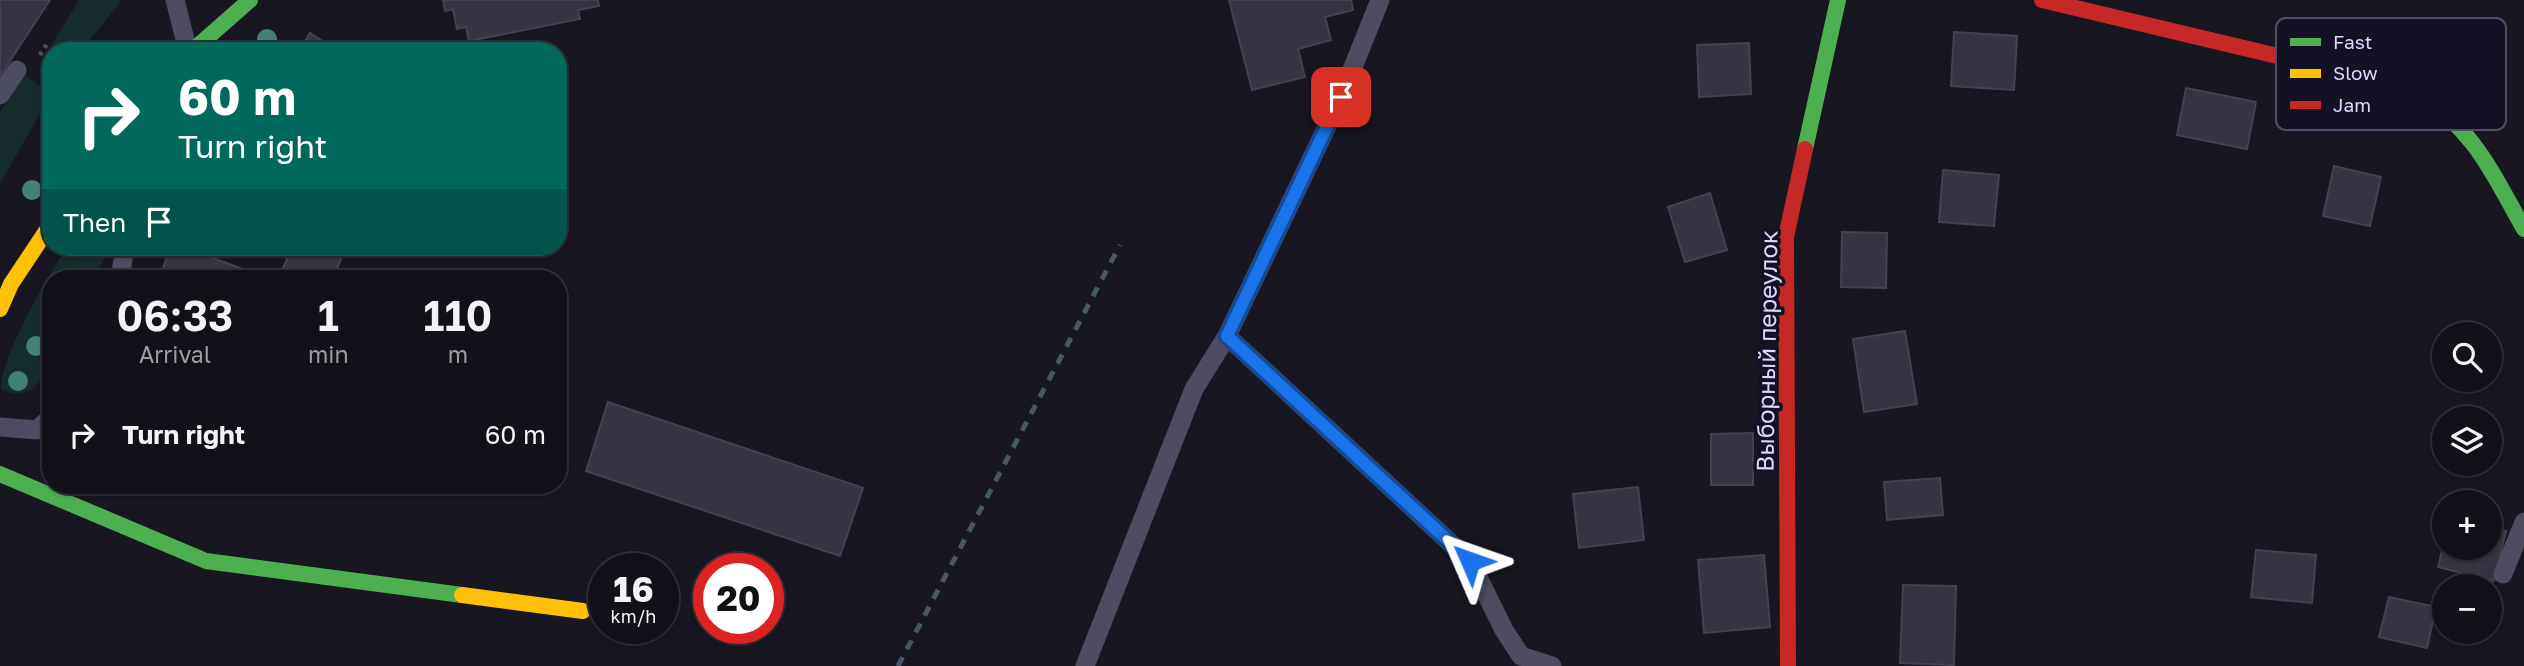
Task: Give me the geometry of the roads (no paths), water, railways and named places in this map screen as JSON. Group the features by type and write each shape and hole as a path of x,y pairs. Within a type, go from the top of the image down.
{"street":[{"path":"201,42 250,0"},
{"name":"Выборный переулок","path":"1787,666 1786,237 1838,0"},
{"path":"2042,0 2276,56"},
{"path":"2462,130 2474,143 2524,229"},
{"path":"0,309 11,284 42,238"},
{"path":"0,474 42,492"},
{"path":"47,494 206,561 583,611"}],"lane":[{"path":"175,0 187,42"},
{"path":"1085,666 1194,389 1227,336 1341,97 1380,0"},
{"path":"0,95 17,70"},
{"path":"1227,336 1470,561 1504,630 1521,656 1552,666"},
{"path":"0,427 37,430 42,425"},
{"path":"2503,574 2524,522"}],"railway":[{"path":"898,666 1120,245"}]}
